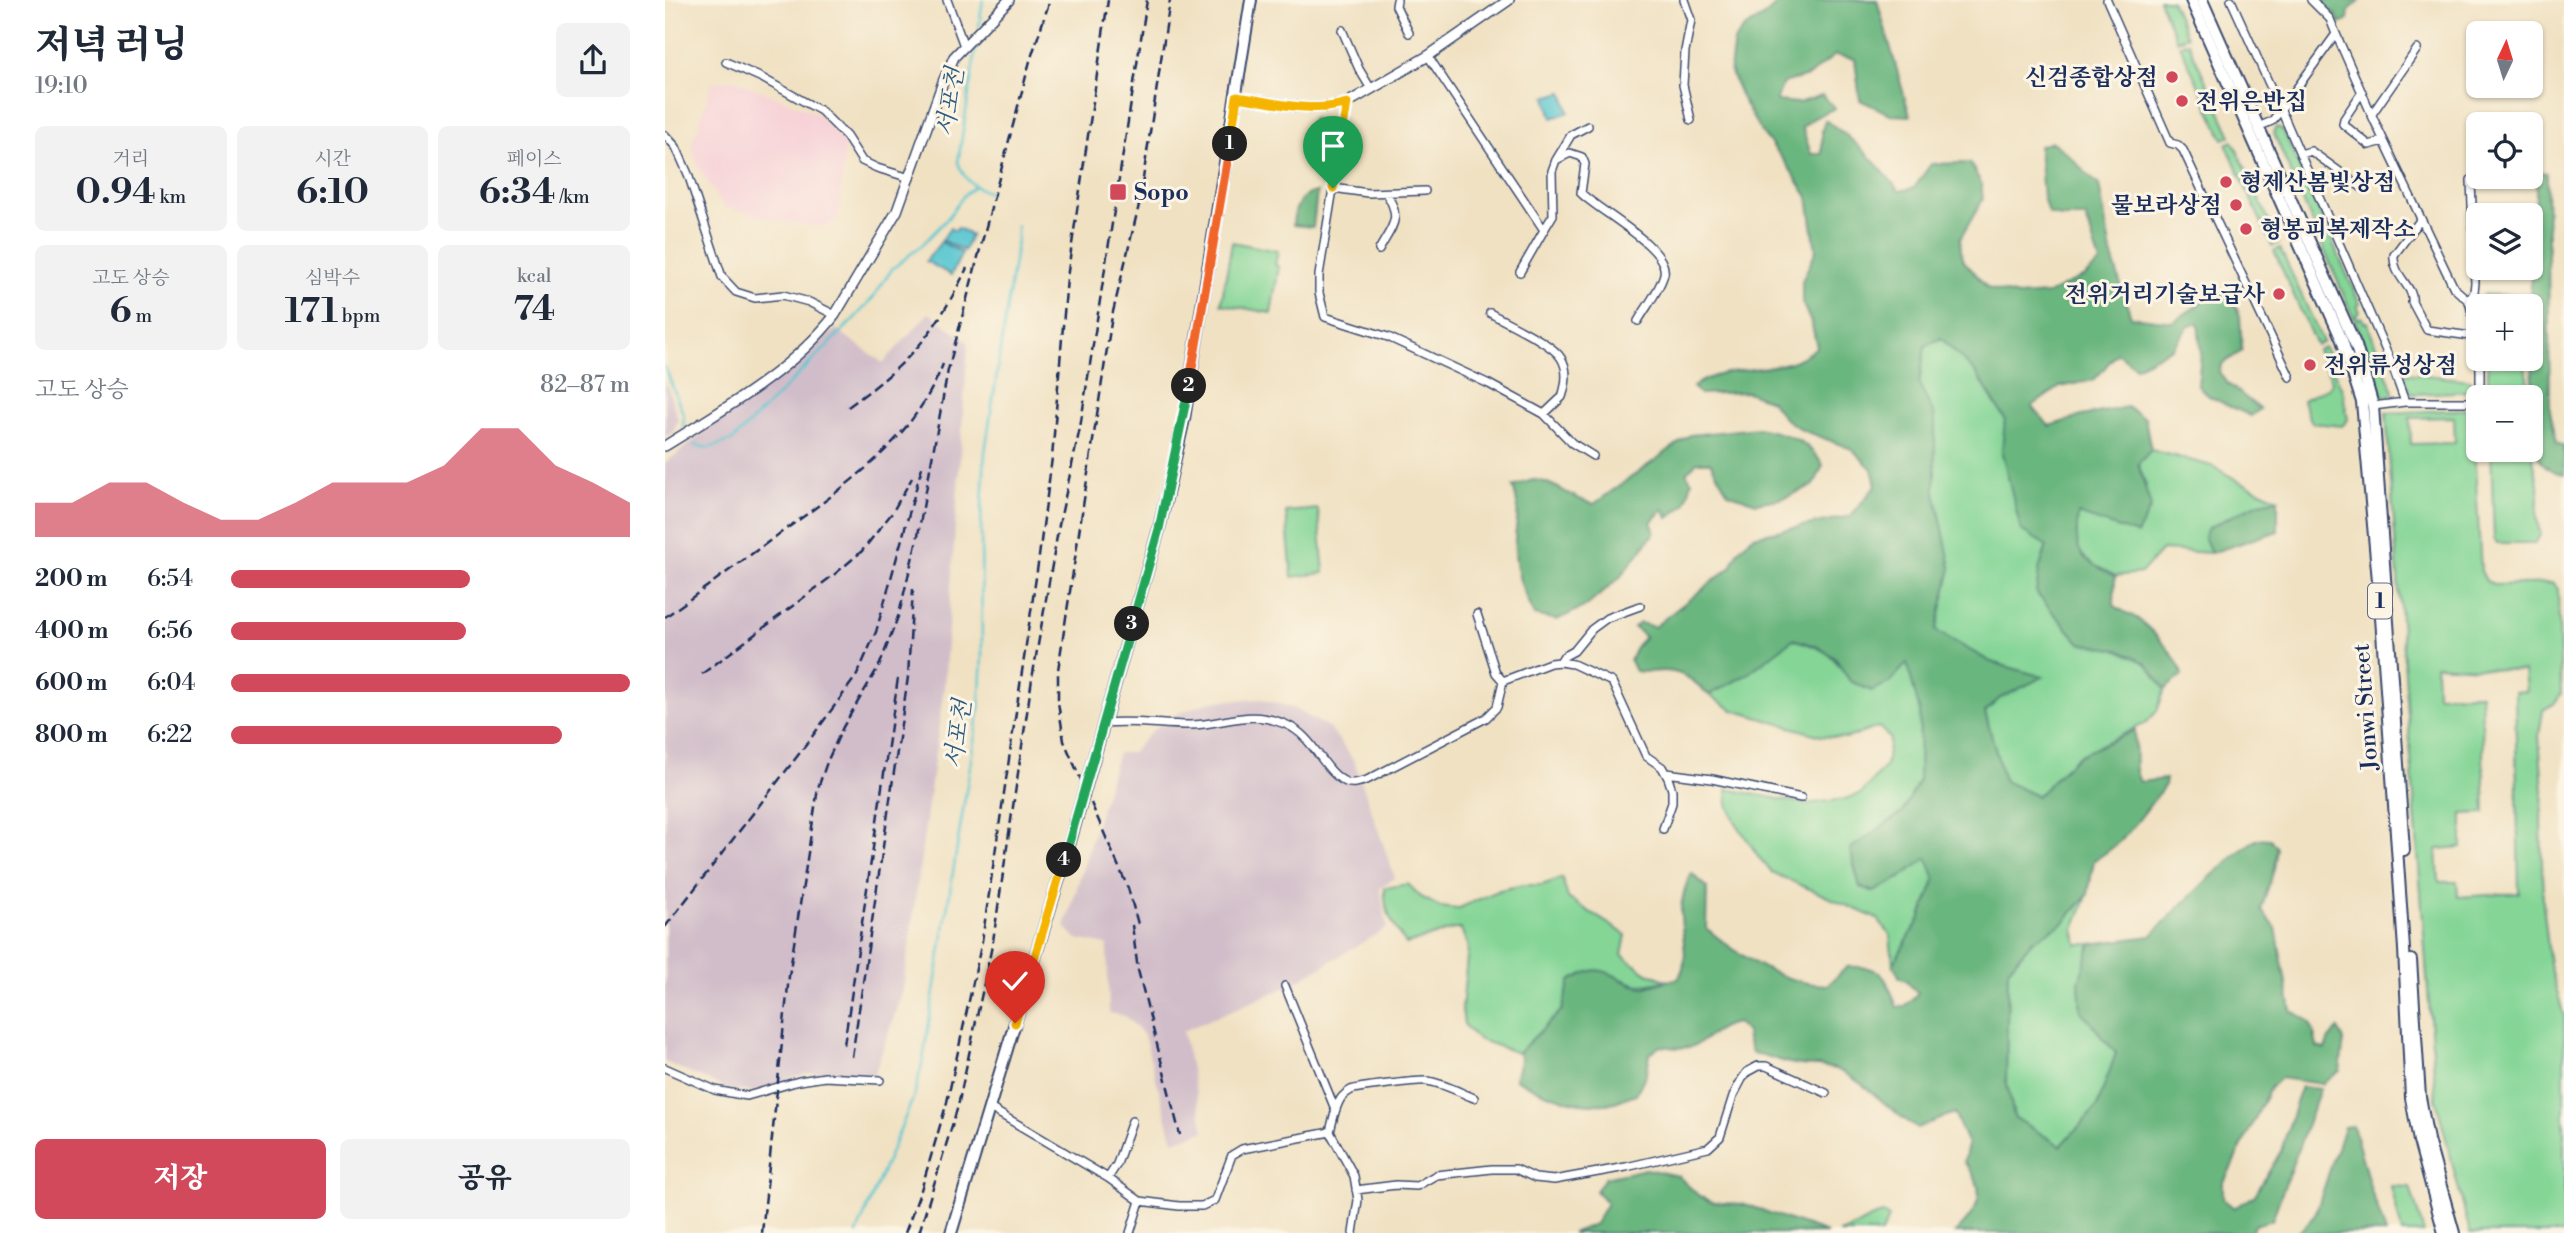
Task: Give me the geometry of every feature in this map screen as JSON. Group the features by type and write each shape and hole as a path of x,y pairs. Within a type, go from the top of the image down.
{"main road":[{"path":"951,1233 1104,723 1159,529 1184,419 1251,0"},
{"name":"Jonwi Street","path":"2191,0 2342,340 2362,402 2380,603 2404,949 2411,1098 2422,1154 2444,1233"},
{"name":"Jonwi Street","path":"2202,0 2356,346 2373,406 2420,1097 2431,1153 2454,1233"}],"street":[{"path":"947,0 967,43"},
{"path":"665,446 760,383 794,357 825,328 897,211 954,57 1009,0"},
{"path":"1397,0 1396,6 1409,33"},
{"path":"1237,97 1333,108 1347,103 1428,56 1509,0"},
{"path":"1683,0 1691,20 1685,51 1683,85 1691,120"},
{"path":"2107,0 2170,143 2183,150 2290,377"},
{"path":"2231,0 2390,360 2405,402"},
{"path":"2311,0 2330,19 2454,288 2466,299"},
{"path":"1342,30 1371,89"},
{"path":"2258,127 2272,121 2336,34"},
{"path":"2372,114 2417,49"},
{"path":"1428,56 1544,230"},
{"path":"726,62 762,78 821,111 846,136 862,161 910,178"},
{"path":"2362,92 2343,124 2369,145 2384,141"},
{"path":"1347,103 1319,275 1319,293 1325,317 1388,337 1489,384 1544,414 1572,443 1593,456"},
{"path":"1520,272 1553,215 1552,171 1556,159 1571,135 1588,126"},
{"path":"665,135 676,147 688,174 722,278 736,292 755,298 783,295 809,302 835,315"},
{"path":"2300,154 2311,151 2365,190"},
{"path":"1556,159 1570,153 1582,157 1585,164 1581,188 1584,196 1621,222 1654,250 1663,262 1664,276 1638,321"},
{"path":"1333,188 1368,193 1425,191"},
{"path":"2471,189 2475,283 2473,294"},
{"path":"1380,250 1394,224 1396,214 1386,193"},
{"path":"2421,219 2393,260 2403,284 2413,296 2411,302 2424,328 2466,335"},
{"path":"1490,313 1551,348 1562,359 1566,370 1562,397 1544,414"},
{"path":"2373,406 2405,402 2466,402"},
{"path":"1560,662 1574,651 1592,629 1607,618 1640,607"},
{"path":"1477,614 1496,673 1503,681"},
{"path":"1503,681 1550,663 1560,662 1573,664 1612,682 1646,756 1666,773 1672,790 1672,803 1664,829"},
{"path":"1104,723 1129,720 1193,725 1241,716 1264,718 1286,724 1309,739 1332,771 1346,782 1354,783 1367,780 1486,718 1497,707 1503,681"},
{"path":"1666,773 1801,797"},
{"path":"1285,986 1335,1110 1336,1116 1330,1132"},
{"path":"1356,1191 1396,1185 1417,1186 1436,1175 1492,1169 1516,1170 1535,1178 1554,1180 1708,1148 1720,1138 1733,1096 1742,1079 1758,1066 1766,1066 1826,1093"},
{"path":"665,1068 715,1090 747,1096 799,1081 825,1077 880,1080"},
{"path":"1335,1110 1341,1098 1350,1090 1420,1080 1430,1081 1474,1098"},
{"path":"989,1108 1108,1178 1140,1201 1179,1206 1202,1206 1215,1200 1232,1155 1243,1149 1330,1132"},
{"path":"1108,1178 1121,1155 1132,1121"},
{"path":"1330,1132 1354,1176 1358,1200 1353,1233"},
{"path":"1130,1233 1140,1201"}],"shaded area":[{"path":"734,80 818,114 845,145 838,221 823,227 780,221 724,207 698,167 692,145 712,83"},
{"path":"929,313 968,342 944,687 903,989 874,1075 806,1073 754,1092 730,1090 665,1062 665,463 836,329 883,363"},
{"path":"665,379 678,419 673,433 665,436"},
{"path":"1262,699 1290,707 1330,728 1354,761 1395,878 1380,888 1387,928 1289,986 1183,1031 1204,1131 1173,1141 1144,1035 1125,1016 1109,1013 1107,945 1077,939 1065,927 1118,753 1132,753 1153,730 1174,715 1212,701"}],"green space":[{"path":"1782,0 1877,0 1910,116 1892,115 1860,100 1855,59 1835,55 1808,76 1783,83 1776,101 1799,103 1822,95 1835,108 1802,127 1811,154 1822,154 1825,120 1865,152 1899,191 1914,188 1931,164 1970,163 1981,183 1983,199 1960,239 1962,259 1988,288 2018,296 2048,294 2085,276 2100,263 2086,217 2061,217 2048,213 2043,197 2039,146 2052,142 2099,185 2111,253 2131,317 2173,322 2214,294 2228,290 2240,316 2242,351 2222,364 2219,372 2228,384 2260,409 2251,416 2210,397 2198,386 2201,353 2198,323 2189,326 2172,348 2136,367 2117,353 2094,380 2060,387 2032,406 2049,426 2127,407 2145,418 2151,450 2138,464 2151,507 2137,534 2078,514 2077,538 2081,554 2086,559 2115,576 2114,605 2144,624 2165,645 2176,661 2182,676 2165,689 2146,663 2119,650 2080,643 2036,593 2039,570 2047,546 2021,530 2002,453 2005,419 1977,374 1941,338 1925,346 1919,384 1935,416 1935,492 1951,568 1936,631 1991,662 2043,677 2000,698 1985,712 2004,781 2037,796 2078,756 2135,730 2136,772 2140,782 2166,779 2165,785 2133,827 2115,845 2094,860 2088,894 2063,923 2032,941 2008,970 2006,1079 2014,1117 2061,1146 2097,1107 2116,1053 2081,1011 2079,982 2091,944 2151,936 2237,853 2259,839 2270,839 2277,848 2274,869 2261,910 2276,928 2291,1011 2310,1024 2317,1047 2325,1049 2338,1029 2344,1040 2340,1071 2322,1084 2280,1078 2270,1088 2223,1184 2223,1199 2234,1208 2255,1195 2281,1151 2301,1087 2320,1089 2272,1220 2254,1225 2251,1233 1955,1233 1970,1216 1979,1190 1972,1172 1964,1162 1968,1144 1954,1113 1918,1128 1859,1082 1838,1070 1794,1064 1752,1053 1746,1032 1737,1023 1723,1027 1690,1047 1660,1046 1650,1054 1646,1074 1636,1094 1612,1103 1569,1101 1515,1079 1521,1058 1518,1053 1562,1010 1570,981 1598,970 1645,987 1678,979 1685,954 1682,905 1691,873 1707,887 1706,928 1763,967 1794,980 1828,985 1847,967 1869,968 1882,975 1897,1007 1904,1007 1918,994 1906,980 1900,978 1893,964 1920,919 1935,880 1927,858 1900,878 1874,892 1860,887 1850,849 1903,812 1919,780 1920,712 1907,663 1889,683 1871,691 1850,681 1835,658 1816,646 1793,639 1746,675 1709,695 1684,675 1664,671 1635,671 1630,661 1636,647 1645,637 1634,627 1640,623 1654,627 1731,567 1739,550 1753,536 1851,516 1876,485 1872,469 1852,449 1802,430 1784,418 1771,401 1747,392 1700,394 1693,387 1714,376 1788,363 1817,347 1812,325 1802,302 1802,281 1816,251 1808,197 1760,130 1741,97 1730,70 1734,41 1744,28 1763,17"},
{"path":"2159,0 2171,0 2187,36 2177,41"},
{"path":"2318,0 2361,0 2349,10 2348,20 2340,24 2335,14"},
{"path":"2188,42 2231,136 2223,139 2180,45"},
{"path":"1312,119 1331,122 1323,171 1318,173 1304,158"},
{"path":"2277,127 2283,130 2360,304 2357,306 2360,312 2356,315 2358,319 2362,317 2364,323 2367,322 2393,391 2392,396 2382,394 2373,363 2274,134"},
{"path":"2233,141 2279,243 2272,246 2226,144"},
{"path":"2543,173 2547,173 2550,411 2557,443 2564,446 2564,474 2555,472 2542,462 2543,385 2533,385 2532,371 2543,371 2543,294 2531,294 2531,280 2543,280 2543,203 2535,203 2536,189 2543,189"},
{"path":"1317,192 1313,227 1293,225 1299,203 1306,196"},
{"path":"1232,242 1278,251 1275,265 1279,267 1271,313 1221,304"},
{"path":"2280,248 2323,342 2316,345 2274,251"},
{"path":"1941,338 1977,374 2005,419 2002,453 2047,545 2039,570 2080,642 2119,650 2146,663 2165,689 2157,711 2146,723 2078,756 2037,796 2004,781 1985,712 2000,698 2042,677 1991,662 1936,631 1951,568 1935,492 1935,462 1919,384 1925,346"},
{"path":"2324,347 2343,392 2348,420 2342,426 2313,423 2303,400 2329,387 2332,381 2317,350"},
{"path":"2488,371 2526,371 2528,377 2528,385 2488,385"},
{"path":"2406,373 2470,380 2473,383 2466,385 2466,391 2414,394 2404,377"},
{"path":"2466,409 2466,462 2475,462 2481,571 2486,581 2496,585 2553,583 2558,589 2561,694 2554,704 2543,710 2539,736 2543,791 2543,903 2550,965 2564,1017 2564,1233 2470,1233 2436,1100 2386,413","holes":["2454,417 2455,443 2411,444 2410,418","2436,665 2524,671 2526,691 2515,692 2519,893 2458,897 2457,882 2439,882 2437,849 2462,847 2462,814 2485,813 2481,694 2437,695"]},
{"path":"1758,428 1788,435 1803,443 1817,456 1823,465 1814,485 1784,498 1756,503 1728,493 1710,462 1697,462 1686,473 1692,482 1685,505 1668,518 1663,509 1651,522 1655,532 1620,577 1588,605 1557,620 1534,615 1517,569 1517,506 1513,487 1533,480 1542,481 1594,504 1690,435"},
{"path":"2151,450 2212,466 2278,499 2256,504 2208,528 2204,536 2211,553 2162,550 2141,573 2115,576 2086,561 2076,547 2077,513 2138,534 2146,485 2138,463"},
{"path":"2491,462 2534,462 2538,485 2537,522 2541,534 2535,543 2497,543 2494,539"},
{"path":"2278,499 2278,531 2211,553 2204,536 2208,528 2256,504"},
{"path":"1318,509 1324,573 1292,577 1286,512"},
{"path":"1792,639 1827,653 1850,681 1889,683 1907,663 1920,711 1919,780 1903,812 1850,850 1860,887 1874,892 1900,878 1927,857 1935,880 1920,919 1893,964 1890,935 1878,919 1773,873 1760,859 1735,821 1728,805 1727,789 1806,804 1845,799 1862,793 1886,765 1890,738 1879,727 1847,738 1821,736 1733,710 1709,695 1746,675"},
{"path":"1562,878 1568,898 1626,935 1622,955 1647,973 1666,980 1638,984 1611,974 1562,1010 1518,1053 1477,1039 1464,1024 1462,1009 1468,947 1461,929 1406,944 1388,911 1385,888 1408,884 1421,897 1440,907 1457,909 1500,890 1523,885 1542,885"},
{"path":"2088,894 2074,928 2077,944 2091,944 2079,982 2081,1011 2116,1053 2097,1107 2061,1146 2014,1117 2006,1079 2008,970 2032,941 2063,923"},
{"path":"2353,1126 2386,1233 2298,1233 2315,1215 2344,1127"},
{"path":"1646,1169 1678,1176 1699,1196 1712,1202 1747,1205 1827,1233 1572,1233 1595,1224 1607,1203 1596,1191 1605,1178"},
{"path":"2391,1186 2410,1187 2424,1233 2402,1233"},
{"path":"1883,1214 1889,1218 1881,1233 1839,1233 1870,1218"}],"water":[{"path":"1563,92 1569,112 1552,118 1546,97"},
{"path":"950,228 955,231 958,228 971,235 964,251 942,240"},
{"path":"941,242 962,253 951,275 926,261"}],"waterway":[{"name":"서포천","path":"979,26 983,0"},
{"name":"서포천","path":"978,36 958,162 969,182 990,193"},
{"path":"694,445 709,448 733,440 854,319 872,299 892,269 922,245 947,219 964,195 974,187"},
{"name":"서포천","path":"857,1233 914,1096 923,1060 979,710 982,655 981,523 985,452 1017,241 1017,226"},
{"path":"665,367 684,416 683,427"}],"railway":[{"path":"762,1233 789,976 818,788 843,727 880,664 899,614 918,535 948,370 1030,61 1050,0"},
{"path":"905,1233 921,1190 947,1102 982,941 1038,564 1052,458 1067,278 1108,0"},
{"path":"919,1233 958,1106 993,941 1032,679 1059,525 1080,428 1147,0"},
{"path":"1138,924 1128,888 1064,741 1058,702 1058,670 1112,316 1139,205 1170,0"},
{"path":"848,407 888,376 918,346 943,312 967,268"},
{"path":"665,617 830,497 876,459 914,416 943,364"},
{"path":"665,927 857,675 876,632 922,467"},
{"path":"702,674 862,551 892,513 912,478"},
{"path":"852,1057 908,677 913,589"},
{"path":"844,1045 898,678"},
{"path":"1132,925 1138,970 1180,1135"}],"place":[{"name":"신검종합상점","path":"2172,77"},
{"name":"전위은반집","path":"2182,101"},
{"name":"형제산봄빛상점","path":"2226,182"},
{"name":"Sopo","path":"1118,192"},
{"name":"물보라상점","path":"2236,205"},
{"name":"형봉피복제작소","path":"2246,229"},
{"name":"전위거리기술보급사","path":"2279,294"},
{"name":"전위류성상점","path":"2310,365"}],"route":[{"path":"1015,1023 1159,529 1184,419 1237,97 1313,107 1333,108 1347,103 1333,188"}]}
